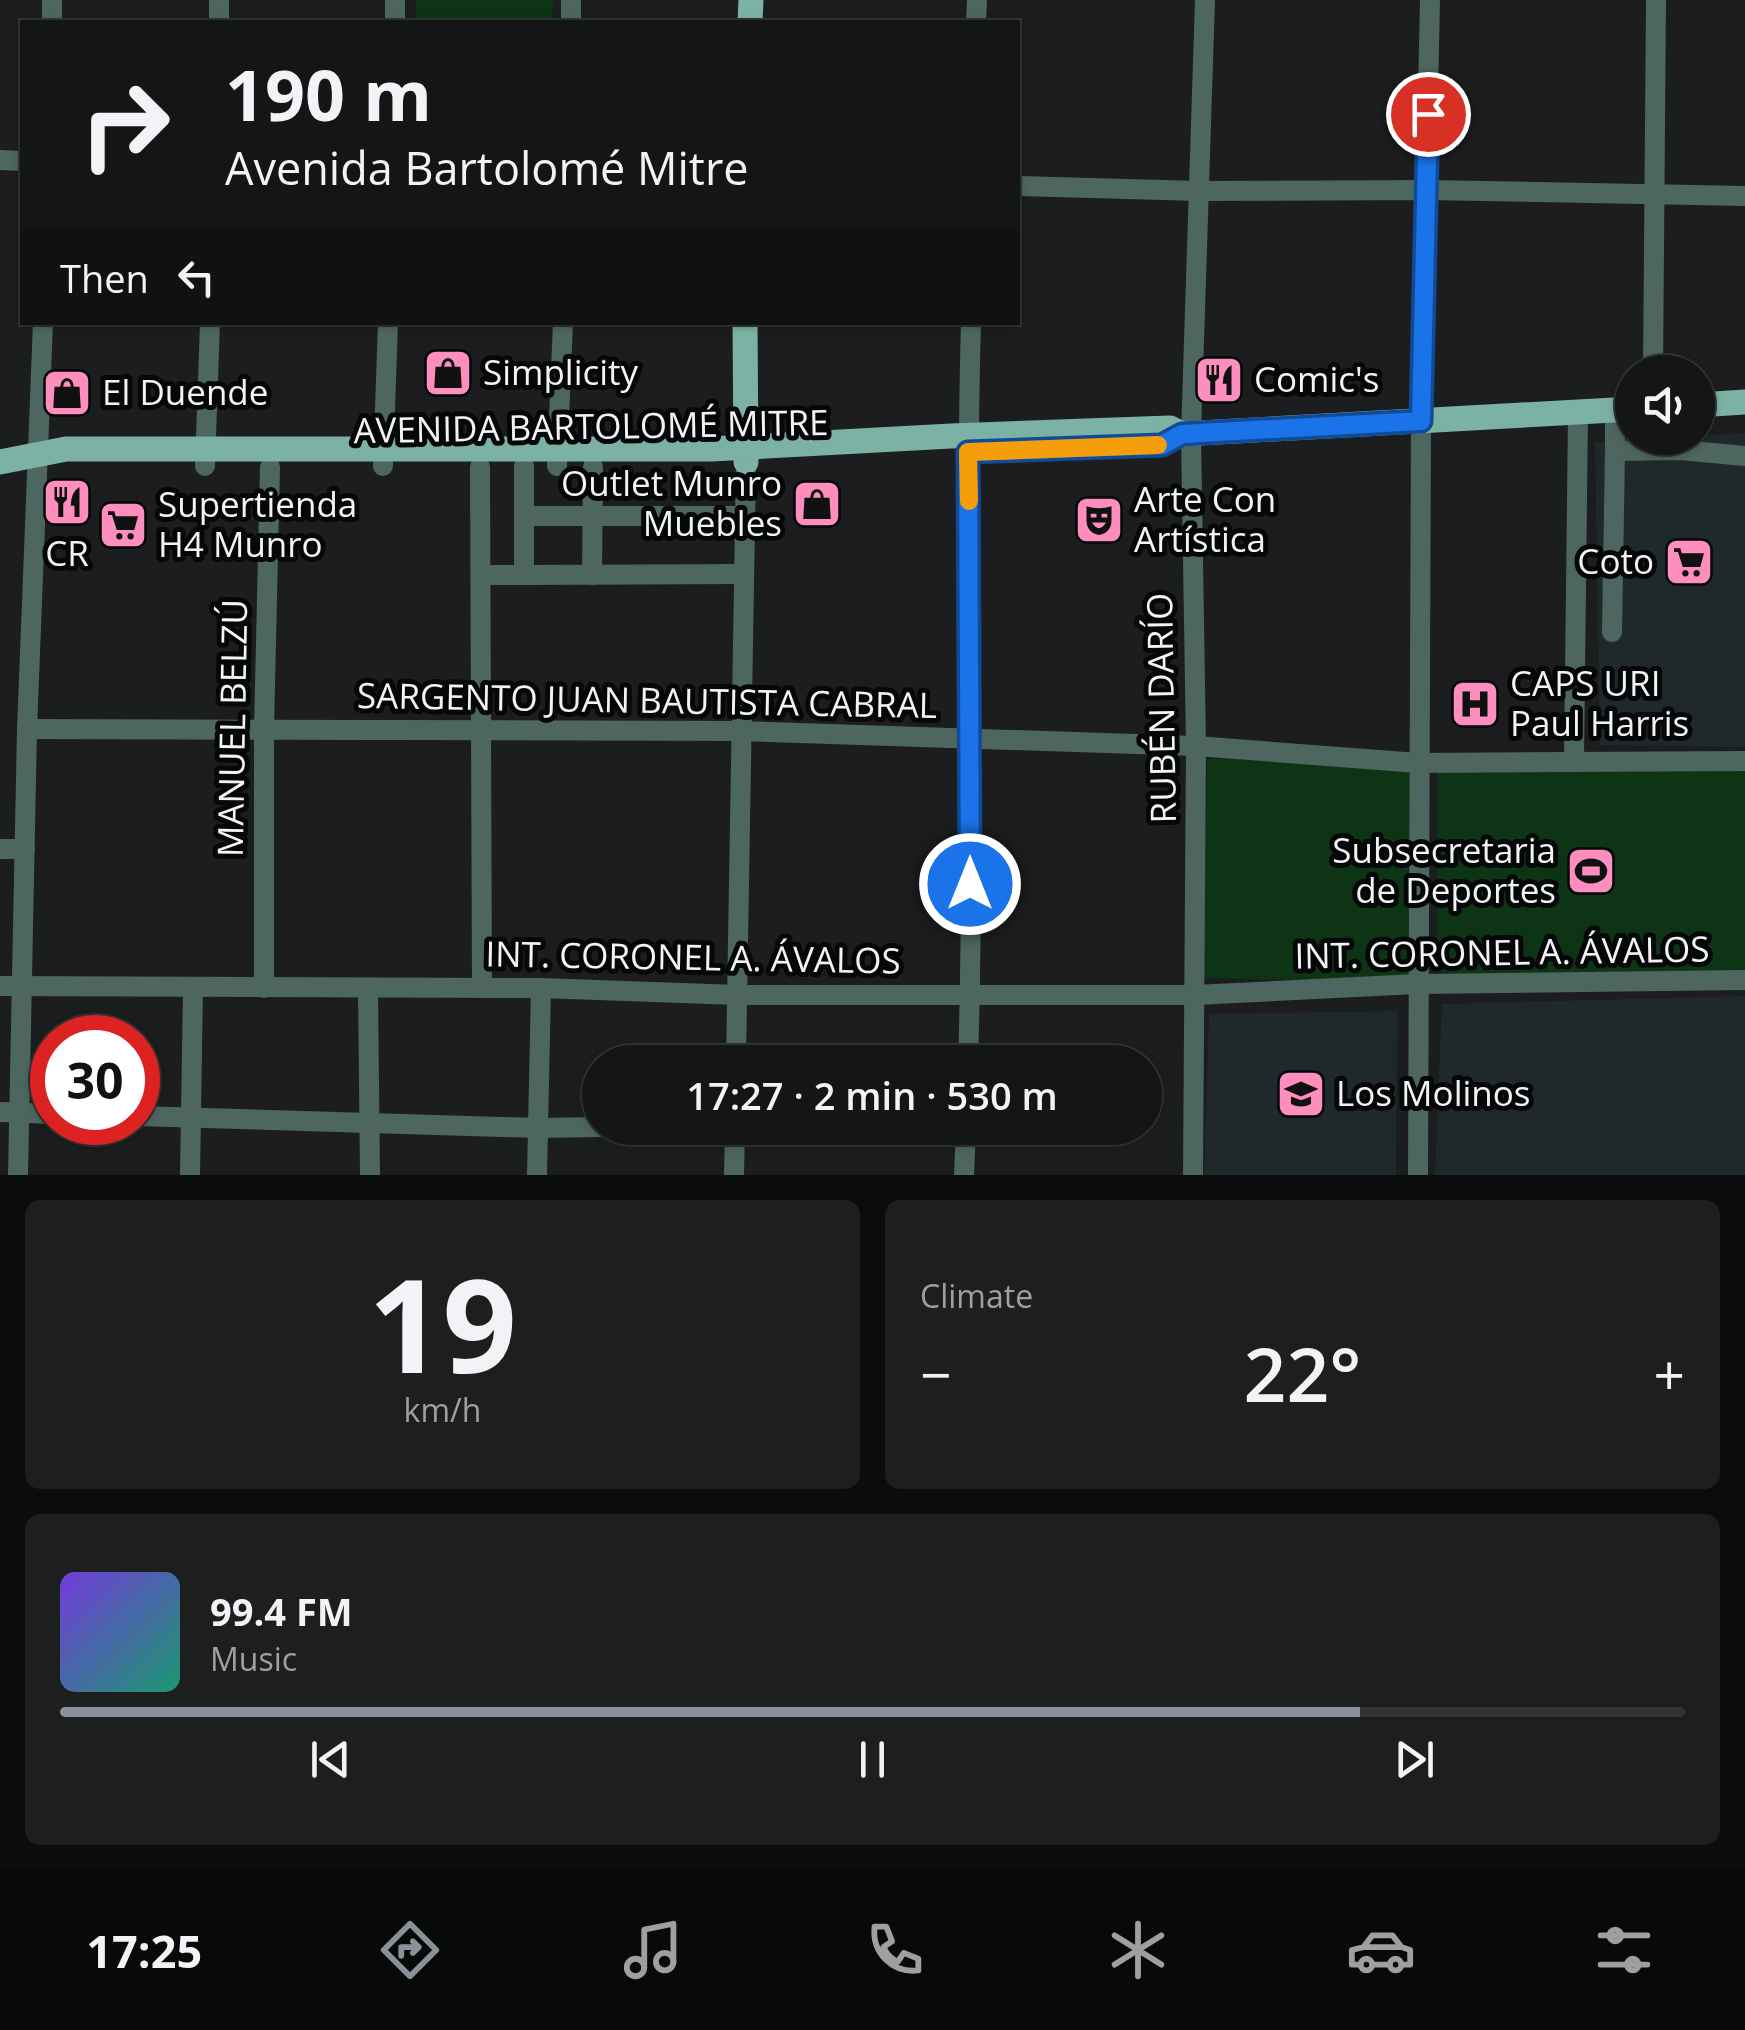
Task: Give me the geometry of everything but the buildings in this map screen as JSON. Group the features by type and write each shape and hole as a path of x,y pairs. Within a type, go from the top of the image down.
{"main road":[{"path":"746,325 746,456"},
{"path":"1715,404 1745,402"},
{"name":"AVENIDA BARTOLOMÉ MITRE","path":"206,458 270,468 384,458 480,467 524,466 557,458 592,467 968,444 1162,445 1186,434 1615,411"},
{"name":"AVENIDA BARTOLOMÉ MITRE","path":"0,462 38,461 67,466 206,458 746,456"},
{"name":"AVENIDA BARTOLOMÉ MITRE","path":"0,478 38,461"}],"street":[{"name":"RUBÉN DARÍO","path":"1193,1175 1196,746 1186,434 1205,0"},
{"path":"1418,1175 1421,421 1430,0"},
{"path":"1653,355 1656,0"},
{"path":"1020,186 1745,196"},
{"path":"18,1175 10,1112 22,986 27,729 43,325"},
{"path":"206,458 210,325"},
{"path":"384,458 388,325"},
{"path":"557,458 563,325"},
{"path":"968,1045 968,444 972,325"},
{"path":"1574,761 1578,413"},
{"path":"1715,453 1745,456"},
{"path":"1612,632 1616,455"},
{"path":"737,1045 746,456"},
{"path":"524,466 524,575"},
{"path":"480,467 482,988"},
{"path":"592,467 592,575"},
{"name":"MANUEL BELZÚ","path":"264,988 270,468"},
{"path":"524,516 745,516"},
{"path":"480,575 744,574"},
{"name":"SARGENTO JUAN BAUTISTA CABRAL","path":"27,729 740,731 1196,746 1418,763 1745,761"},
{"path":"0,849 25,849"},
{"name":"INT. CORONEL A. ÁVALOS","path":"0,986 541,988 738,995 1194,995 1417,984 1745,980"},
{"path":"190,1175 193,988"},
{"path":"537,1175 541,988"},
{"path":"368,989 370,1175"},
{"path":"160,1116 582,1127"},
{"path":"734,1175 735,1145"},
{"path":"964,1175 965,1145"}],"shaded area":[{"name":"Coto","path":"1745,433 1745,747 1600,745 1595,442 1615,441 1615,455 1715,455 1715,435"},
{"path":"1745,996 1745,1175 1435,1175 1442,1004"},
{"name":"Los Molinos","path":"1397,1011 1396,1175 1204,1175 1209,1014"}],"green space":[{"path":"416,0 553,0 552,20 416,20"},
{"path":"1207,759 1415,762 1411,982 1203,978"},
{"name":"Subsecretaria de Deportes","path":"1438,766 1745,769 1745,991 1437,972"}],"slow traffic":[{"path":"969,501 968,452 1158,445"}],"place":[{"name":"Simplicity","path":"448,373"},
{"name":"Comic's","path":"1219,380"},
{"name":"El Duende","path":"67,393"},
{"name":"CR","path":"67,502"},
{"name":"Outlet Munro Muebles","path":"817,504"},
{"name":"Arte Con Artística","path":"1099,520"},
{"name":"Supertienda H4 Munro","path":"123,525"},
{"name":"Coto","path":"1689,562"},
{"name":"CAPS URI Paul Harris","path":"1475,704"},
{"name":"Subsecretaria de Deportes","path":"1591,871"},
{"name":"Los Molinos","path":"1301,1094"}],"route":[{"path":"970,884 968,452 1162,445 1182,434 1421,421 1428,114"}]}
